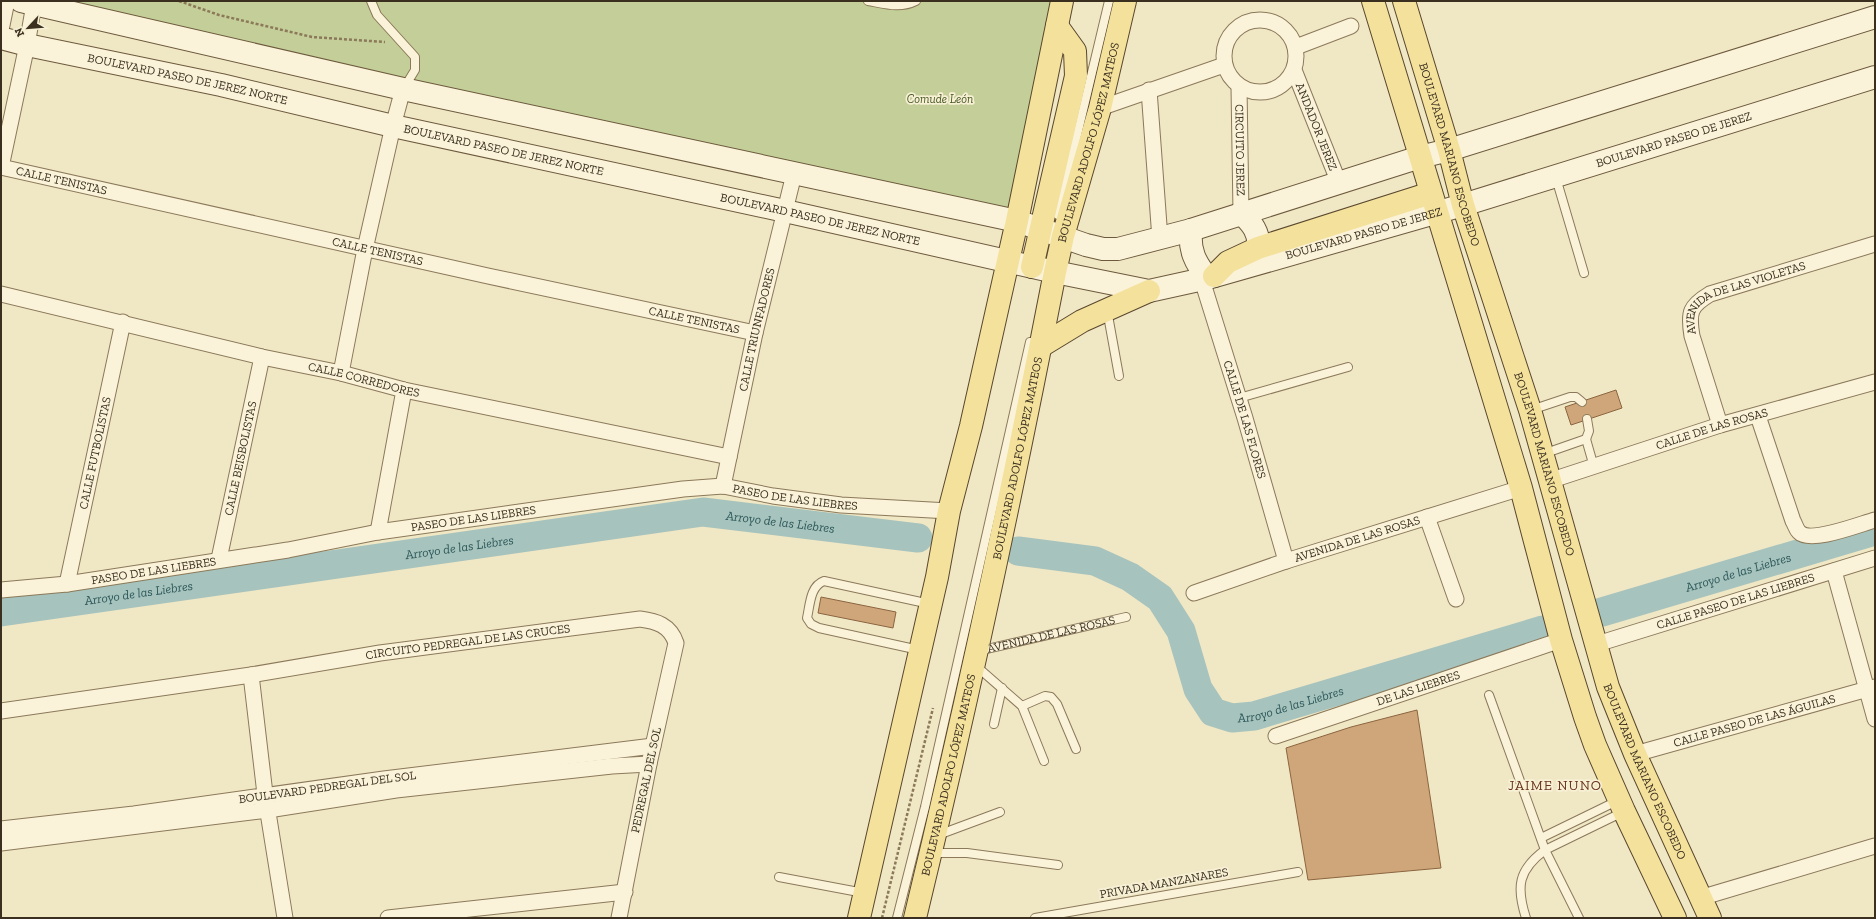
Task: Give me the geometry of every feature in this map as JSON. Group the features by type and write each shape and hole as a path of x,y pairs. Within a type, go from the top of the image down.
{"main road":[{"path":"859,918 937,577 948,511 971,426 1017,221 1062,1"},
{"name":"BOULEVARD ADOLFO LÓPEZ MATEOS","path":"915,918 933,844 1006,513 1037,339 1045,270 1053,234 1100,108 1125,1"},
{"path":"1373,1 1433,203 1521,488 1561,640 1587,724 1622,805 1675,918"},
{"name":"BOULEVARD MARIANO ESCOBEDO","path":"1407,2 1464,205 1530,410 1608,687 1635,754 1710,918"},
{"path":"27,3 404,89 1017,221 1091,246 1118,249 1191,230 1420,157 1449,150 1875,17"},
{"path":"1053,234 1076,76 1075,51 1057,26"},
{"name":"BOULEVARD PASEO DE JEREZ NORTE","path":"1,38 28,45 221,85 393,126 785,210 1007,261"},
{"name":"BOULEVARD PASEO DE JEREZ","path":"1007,261 1149,291 1208,278 1433,203 1464,205 1875,77"},
{"path":"1191,230 1190,242 1194,258 1198,266 1208,278 1228,262 1258,248 1433,203"},
{"path":"1241,213 1256,230 1259,240 1258,248"},
{"path":"1037,339 1064,331 1149,291"}],"street":[{"path":"1,30 7,1"},
{"path":"1,167 28,45 27,3"},
{"path":"1251,20 1270,20 1286,30 1296,47 1297,58 1294,70 1285,83 1271,91 1254,93 1239,87 1230,77 1224,65 1224,46 1234,29 1251,20"},
{"path":"1296,47 1351,26"},
{"path":"1100,108 1224,65"},
{"name":"ANDADOR JEREZ","path":"1294,70 1339,183"},
{"name":"CIRCUITO JEREZ","path":"1239,87 1241,213"},
{"path":"341,372 393,126 404,89"},
{"path":"1150,90 1160,239"},
{"name":"CALLE TENISTAS","path":"1,167 366,249 755,333"},
{"name":"CALLE TRIUNFADORES","path":"724,486 755,333 794,174"},
{"name":"AVENIDA DE LAS VIOLETAS","path":"1720,426 1692,336 1689,321 1691,309 1698,300 1710,294 1875,244"},
{"name":"CALLE DE LAS FLORES","path":"1208,278 1239,398 1286,561"},
{"name":"CALLE CORREDORES","path":"1,294 123,322 262,357 341,372 404,390 729,457"},
{"name":"CALLE FUTBOLISTAS","path":"67,584 123,322"},
{"name":"CALLE BEISBOLISTAS","path":"219,560 262,357"},
{"name":"CALLE DE LAS ROSAS","path":"1549,481 1720,426 1875,382"},
{"path":"378,532 404,390"},
{"path":"1758,416 1793,521 1799,533 1809,537 1829,534 1875,520"},
{"name":"PASEO DE LAS LIEBRES","path":"1,590 67,584 288,550 378,532 613,498 724,486 773,496 841,504 948,511"},
{"name":"AVENIDA DE LAS ROSAS","path":"1194,593 1286,561 1521,488"},
{"path":"1426,517 1456,599"},
{"name":"CALLE PASEO DE LAS LIEBRES","path":"1596,644 1875,558"},
{"path":"1834,571 1871,688 1875,719"},
{"name":"CIRCUITO PEDREGAL DE LAS CRUCES","path":"1,711 251,675 380,653 640,619 652,620 662,625 670,631 676,643"},
{"name":"DE LAS LIEBRES","path":"1276,736 1561,640"},
{"name":"PEDREGAL DEL SOL","path":"619,918 649,764 676,643"},
{"path":"251,675 265,794 285,918"},
{"name":"CALLE PASEO DE LAS ÁGUILAS","path":"1635,754 1871,688"},
{"name":"BOULEVARD PEDREGAL DEL SOL","path":"1,829 134,814 265,794 653,746"},
{"name":"BOULEVARD PEDREGAL DEL SOL","path":"1,843 268,810 396,790 612,766 649,764"},
{"path":"1700,898 1875,846"},
{"path":"388,918 624,892"}],"lane":[{"path":"370,1 377,15 415,57 415,70 404,89"},
{"path":"868,1 893,6 906,6 916,1"},
{"path":"1053,234 1109,1"},
{"path":"1556,176 1584,273"},
{"path":"1107,310 1120,376"},
{"path":"897,918 1037,339"},
{"path":"1239,398 1348,367"},
{"path":"1530,410 1576,397 1582,402"},
{"path":"1587,419 1588,431 1586,439 1594,467"},
{"path":"1542,454 1586,439"},
{"path":"920,651 819,628 811,624 807,618 814,588 818,583 824,581 931,604"},
{"name":"AVENIDA DE LAS ROSAS","path":"974,657 1126,617"},
{"path":"974,657 1002,688 1022,706 1044,761"},
{"path":"994,724 1002,688"},
{"path":"1489,695 1545,850 1579,918"},
{"path":"1022,706 1045,696 1051,697 1057,704 1076,749"},
{"path":"1541,838 1622,805"},
{"path":"1526,918 1522,906 1520,883 1525,868 1545,850 1622,805"},
{"path":"933,844 1000,812"},
{"path":"933,844 967,853 1058,865"},
{"name":"PRIVADA MANZANARES","path":"1035,918 1298,872"},
{"path":"779,876 865,893"}],"path":[{"path":"179,1 219,14 312,37 403,43"},
{"path":"882,918 934,708"}],"green space":[{"name":"Comude León","path":"51,1 1068,1 1017,217"}],"building":[{"path":"1616,390 1622,408 1571,425 1565,407"},
{"path":"821,597 896,612 893,628 818,613"},
{"path":"1417,710 1441,868 1308,880 1286,748 1351,727"}],"waterway":[{"name":"Arroyo de las Liebres","path":"1,612 703,512 918,538"},
{"name":"Arroyo de las Liebres","path":"1602,612 1875,531"},
{"name":"Arroyo de las Liebres","path":"1018,551 1095,561 1130,577 1160,598 1181,631 1198,689 1213,712 1232,718 1254,716 1543,630"}],"district":[{"name":"JAIME NUNO","path":"1555,785"}]}
